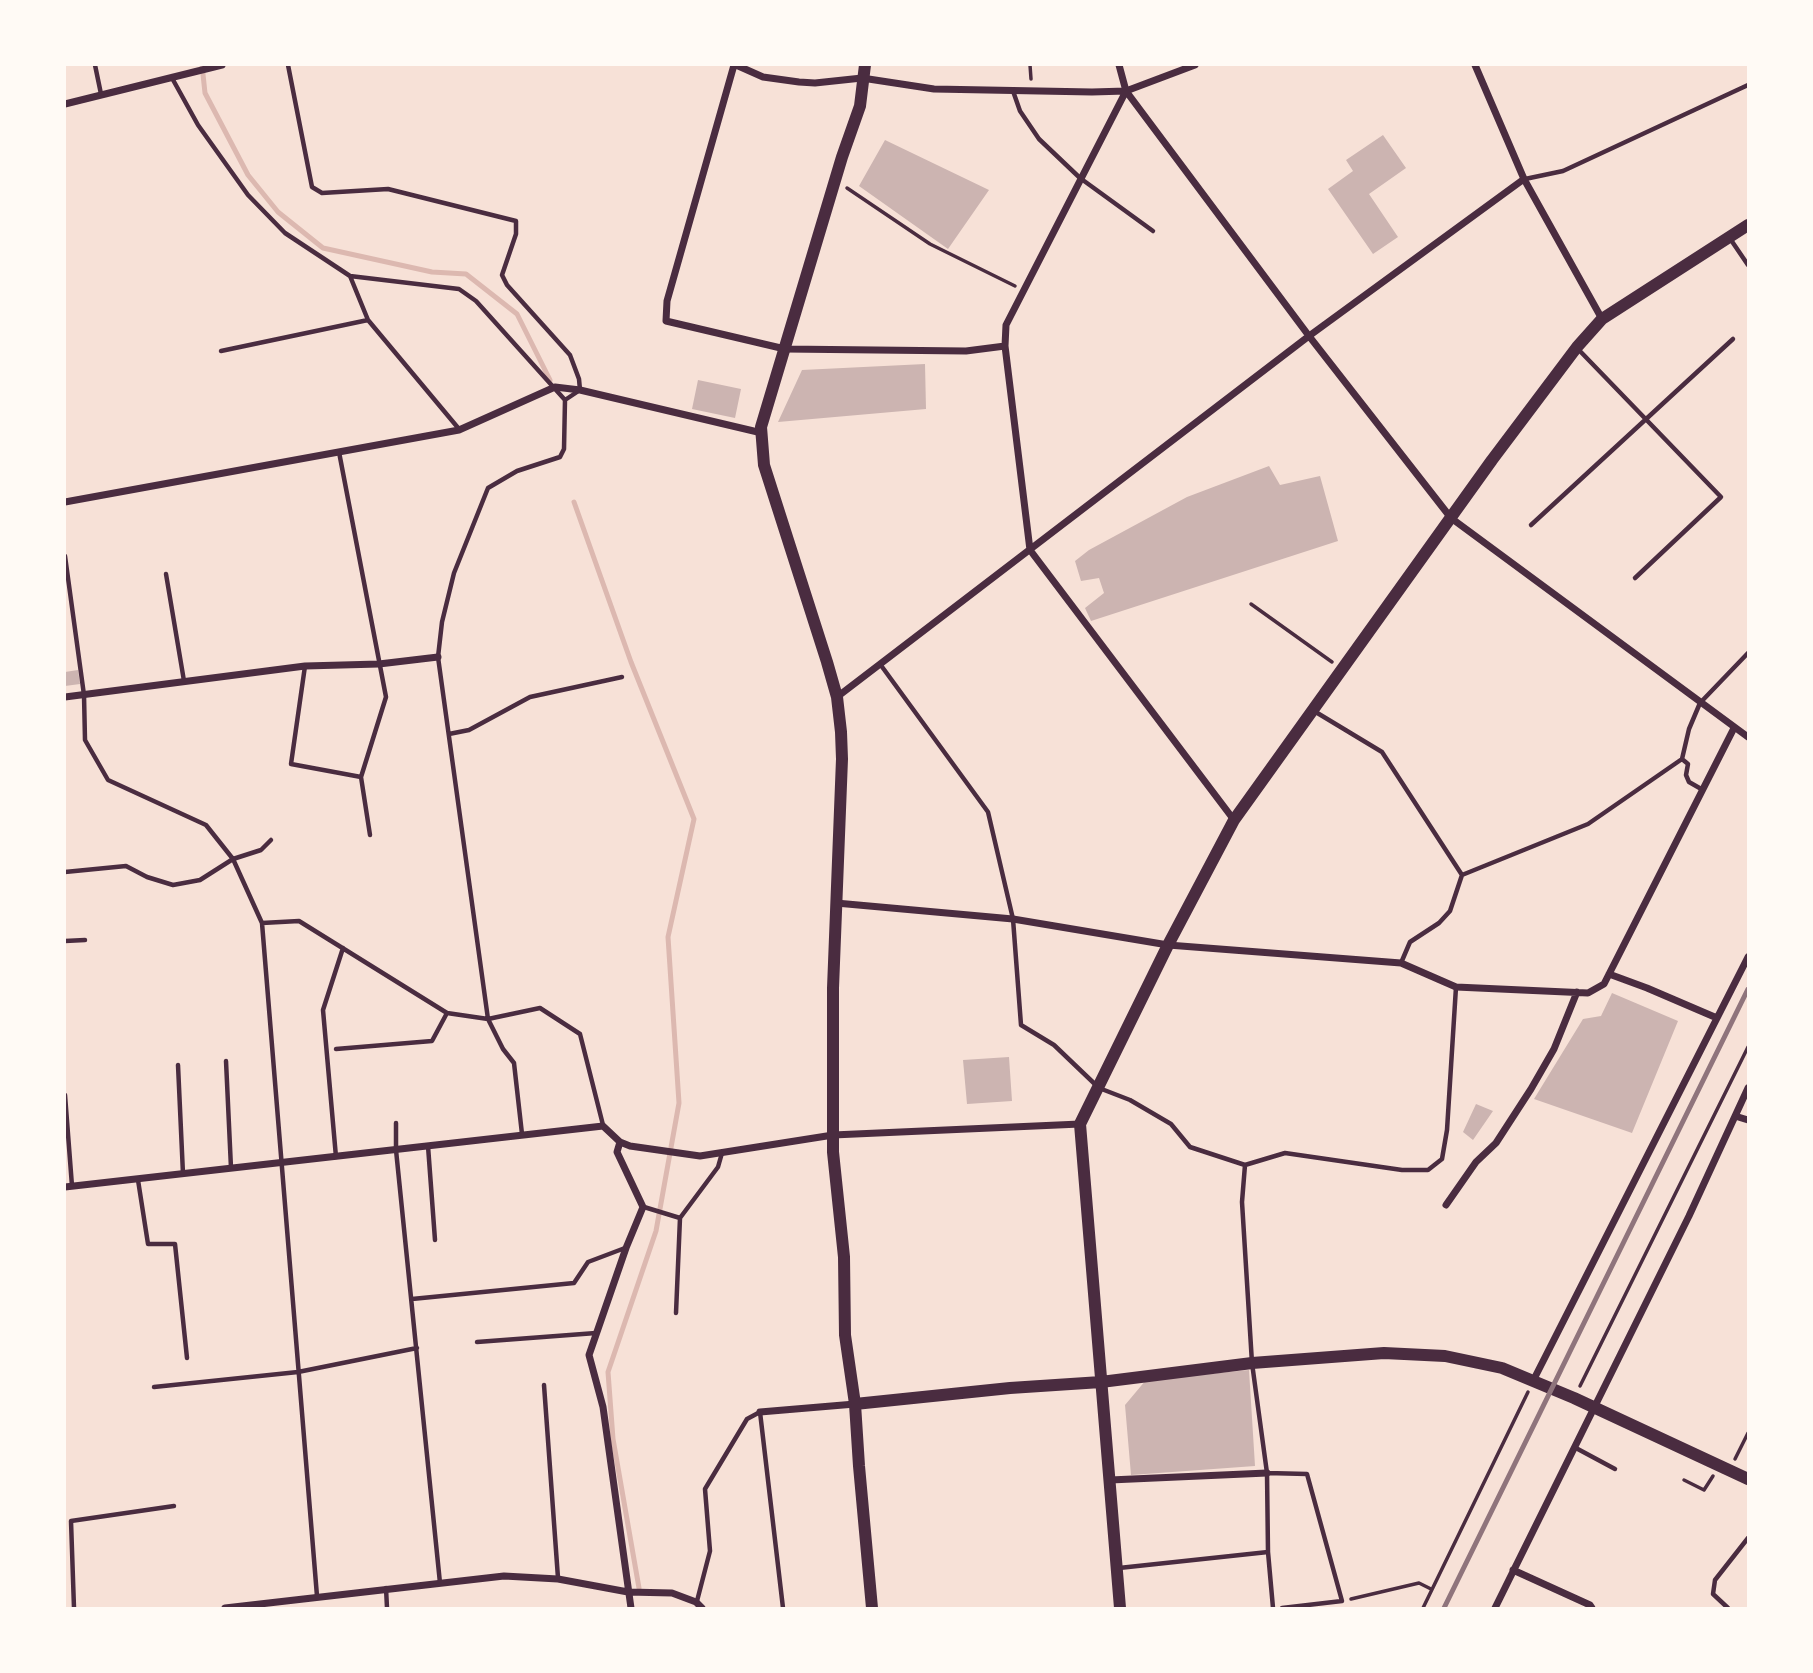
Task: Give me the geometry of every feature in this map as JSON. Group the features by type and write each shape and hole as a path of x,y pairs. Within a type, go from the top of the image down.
{"street":[{"path":"65,104 222,65"},
{"path":"1005,346 966,351 785,349 666,321 667,301 735,65 764,77 799,82 815,83 863,71 934,89 1013,91 1126,91 1195,65"},
{"path":"1119,65 1126,91 1309,336 1451,518 1748,737"},
{"path":"1475,65 1524,179 1602,319"},
{"path":"863,71 860,106 765,409 762,433 764,465 837,697 842,759 835,902 833,1135 844,1257 845,1335 855,1405 872,1608"},
{"path":"1126,91 1006,325 1005,346 1030,550 1234,820"},
{"path":"837,697 1309,336 1524,179"},
{"path":"1120,1608 1080,1124 1168,945 1234,820 1577,347 1602,319 1748,225"},
{"path":"65,502 459,430 555,387 580,390 762,433"},
{"path":"65,697 305,666 379,664 438,657"},
{"path":"835,902 1013,919 1168,945 1401,963 1456,987 1588,993 1604,984 1734,728"},
{"path":"1533,1381 1748,957"},
{"path":"1609,974 1717,1018"},
{"path":"1446,1205 1476,1162 1496,1143 1531,1089 1554,1049 1577,992"},
{"path":"1496,1608 1689,1216 1748,1088"},
{"path":"1735,1115 1748,1119"},
{"path":"68,1187 603,1126 620,1142 630,1146 700,1156 833,1135 1080,1124"},
{"path":"620,1142 617,1152 643,1207 589,1355 603,1407 631,1608"},
{"path":"760,1412 1101,1382 1252,1363 1384,1353 1445,1356 1502,1368 1574,1398 1748,1479"},
{"path":"1110,1480 1267,1473"},
{"path":"1513,1570 1592,1608"},
{"path":"225,1608 504,1576 558,1579 628,1592 672,1593 699,1605"}],"lane":[{"path":"95,65 101,94"},
{"path":"288,65 312,187 321,193 388,189 516,221 516,234 502,275 507,285 570,355 580,390 565,400"},
{"path":"172,78 198,125 248,195 285,233 301,241 350,276 459,289 476,302 565,400 564,449 561,457 517,471 488,488 454,573 442,622 438,657 488,1019 503,1049 514,1063 522,1135"},
{"path":"1524,179 1563,171 1748,85"},
{"path":"1013,91 1020,111 1039,139 1080,178 1153,231"},
{"path":"1730,237 1748,265"},
{"path":"350,276 368,320 459,430"},
{"path":"221,351 368,320"},
{"path":"1531,525 1733,339"},
{"path":"1577,347 1645,421 1721,497 1635,578"},
{"path":"339,452 386,697 361,777 370,835"},
{"path":"65,556 84,695 85,740 108,780 206,825 233,859 262,923 317,1596"},
{"path":"166,574 184,682"},
{"path":"1462,875 1588,824 1682,759 1689,729 1700,702 1748,653"},
{"path":"880,664 988,812 1013,919 1021,1025 1054,1045 1099,1088 1130,1100 1171,1124 1190,1147 1245,1165 1285,1153 1402,1170 1428,1170 1442,1159 1447,1130 1456,987"},
{"path":"305,666 290,764 361,777"},
{"path":"449,734 469,730 530,697 622,677"},
{"path":"1314,711 1382,752 1462,875"},
{"path":"1682,759 1688,764 1686,775 1689,782 1703,790"},
{"path":"65,872 126,866 147,877 173,885 200,880 233,859 261,850 271,840"},
{"path":"1401,963 1410,942 1439,923 1451,911 1462,875"},
{"path":"262,923 299,921 447,1013 488,1019 540,1008 580,1034 603,1126"},
{"path":"65,941 85,940"},
{"path":"336,1157 323,1010 343,948"},
{"path":"337,1049 432,1041 447,1013"},
{"path":"226,1061 231,1169"},
{"path":"178,1065 183,1174"},
{"path":"65,1095 68,1187"},
{"path":"396,1123 396,1150 440,1583"},
{"path":"428,1146 435,1240"},
{"path":"676,1313 680,1218 718,1167 722,1153"},
{"path":"1245,1165 1242,1202 1252,1363 1267,1473 1268,1552 1273,1608"},
{"path":"138,1180 148,1244 175,1244 187,1357"},
{"path":"643,1207 680,1218"},
{"path":"412,1299 574,1283 588,1262 626,1248"},
{"path":"477,1342 596,1333"},
{"path":"154,1387 298,1373 417,1348"},
{"path":"544,1385 558,1579"},
{"path":"699,1605 710,1550 705,1489 747,1419 760,1412 783,1608"},
{"path":"1574,1447 1615,1469"},
{"path":"1267,1473 1307,1474 1342,1601 1282,1608"},
{"path":"74,1608 71,1521 174,1506"},
{"path":"1728,1608 1713,1594 1715,1580 1748,1538"},
{"path":"1118,1568 1268,1552"},
{"path":"386,1588 387,1608"}],"path":[{"path":"835,182 846,186 930,244 1024,290"},
{"path":"1251,604 1342,669"},
{"path":"1574,1398 1748,1047"},
{"path":"1423,1608 1533,1381"},
{"path":"1684,1480 1704,1490 1725,1467 1748,1433"},
{"path":"1342,1601 1419,1583 1432,1589"}],"building":[{"path":"1383,135 1406,168 1369,194 1398,237 1373,254 1328,189 1353,171 1346,160"},
{"path":"885,140 989,190 948,249 859,186"},
{"path":"925,364 926,409 778,422 802,370"},
{"path":"698,380 741,389 735,418 692,409"},
{"path":"1269,466 1280,485 1320,476 1338,541 1091,621 1085,608 1104,593 1099,578 1081,581 1075,561 1089,550 1187,497"},
{"path":"78,670 80,684 65,686 65,672"},
{"path":"1612,993 1678,1021 1632,1133 1534,1099 1583,1019 1601,1016"},
{"path":"1009,1057 1012,1101 967,1104 963,1060"},
{"path":"1476,1104 1493,1111 1473,1140 1463,1132"},
{"path":"1249,1370 1255,1466 1131,1475 1125,1405 1146,1380"}],"waterway":[{"path":"202,65 205,93 248,175 278,212 323,248 432,272 466,274 517,314 550,380"},
{"path":"574,502 631,662 694,819 668,937 679,1103 656,1231 608,1372 613,1439 639,1588"}],"railway":[{"path":"1444,1608 1748,989"}]}
